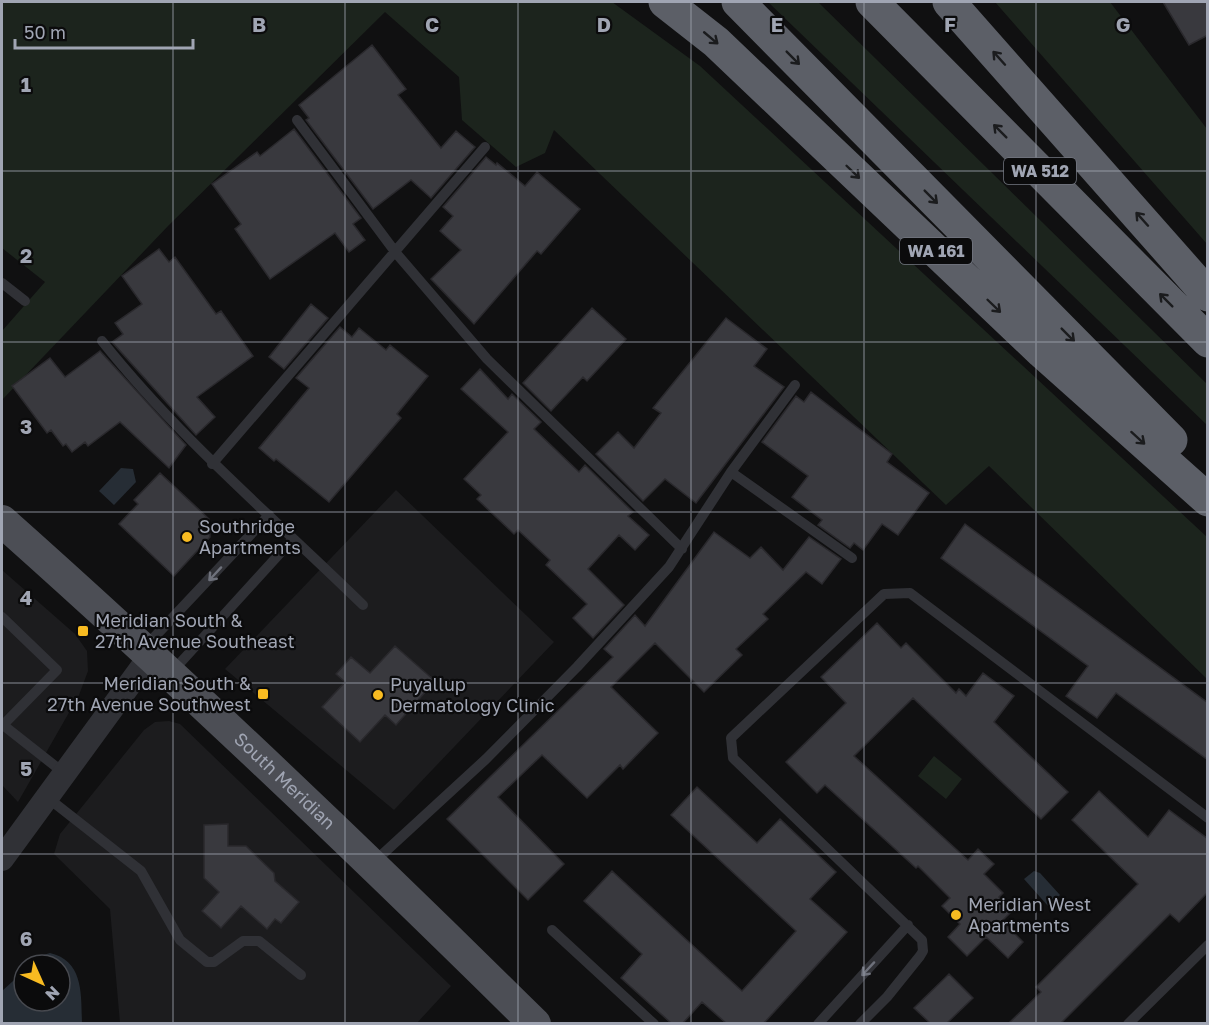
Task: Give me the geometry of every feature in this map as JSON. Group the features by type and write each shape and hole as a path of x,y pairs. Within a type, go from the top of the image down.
{"highway":[{"name":"WA 161","path":"665,2 716,42 1034,344 1208,500"},
{"path":"738,2 1208,477"},
{"name":"WA 512","path":"872,2 1208,341"},
{"path":"949,2 1208,295"}],"main road":[{"name":"South Meridian","path":"2,521 155,659 373,863 535,1023"}],"street":[{"path":"2,859 64,773 155,659"}],"lane":[{"path":"297,120 396,253 487,359 682,549"},
{"path":"212,464 485,147"},
{"path":"2,282 25,301"},
{"path":"102,341 144,394 212,464 363,605"},
{"path":"373,863 486,759 578,667 682,549 731,472 795,385"},
{"path":"731,472 852,558"},
{"path":"155,659 269,516"},
{"path":"155,659 293,539"},
{"path":"860,1023 887,997 923,951 922,940 733,758 731,738 884,594 910,592 1208,818"},
{"path":"2,616 57,670 3,725 64,773"},
{"path":"48,798 141,871 180,940 207,962 214,962 243,941 259,941 301,975"},
{"path":"818,1023 908,925"},
{"path":"552,930 654,1023"},
{"path":"1128,1023 1208,945"}],"shaded area":[{"path":"2,2 612,2 700,66 1207,537 1207,679 989,466 946,505 554,130 545,153 516,167 462,120 459,77 385,12 169,225 2,400 2,331 45,282 2,248"},
{"path":"768,2 818,2 1207,384 1207,425"},
{"path":"995,2 1110,2 1207,129 1207,244"},
{"path":"121,468 133,469 136,482 114,505 99,491"},
{"path":"396,490 554,642 394,810 225,669"},
{"path":"2,570 75,634 87,651 88,671 79,695 18,802 2,785"},
{"path":"169,721 180,724 451,986 417,1023 120,1023 110,909 54,854 60,834 144,730 155,722"},
{"path":"934,756 962,779 946,799 918,776"},
{"path":"1034,871 1040,873 1060,895 1048,906 1024,879"},
{"path":"72,967 80,991 82,1023 2,1023 2,991 12,982 12,1013 72,1013"}],"building":[{"path":"1163,2 1208,2 1208,35 1189,45"},
{"path":"372,45 406,89 398,95 441,148 456,131 475,147 431,198 411,180 373,209 306,120 309,118 299,105"},
{"path":"294,129 361,218 353,224 365,240 349,252 335,233 270,279 235,229 241,224 212,184 257,152 260,156"},
{"path":"486,157 525,186 537,172 580,209 541,254 537,251 474,324 431,279 461,250 440,231 453,216 443,207"},
{"path":"159,249 169,262 175,257 216,314 221,311 253,356 197,397 215,417 196,435 112,342 123,334 115,323 142,304 122,276"},
{"path":"311,304 328,318 284,369 269,357"},
{"path":"592,308 626,339 587,381 583,377 551,411 523,383"},
{"path":"726,318 767,349 754,366 784,387 696,503 665,479 643,501 596,454 618,432 634,448 661,413 653,408"},
{"path":"340,327 352,337 359,328 386,350 390,345 428,376 397,414 401,418 329,502 259,448 309,388 296,378"},
{"path":"100,351 186,445 169,468 120,422 88,446 85,442 72,452 66,444 63,446 51,430 47,433 12,386 50,358 65,377"},
{"path":"480,369 508,399 512,394 541,422 534,429 579,472 585,465 633,512 628,516 649,535 635,550 619,535 588,569 624,605 593,638 573,618 587,604 546,565 550,560 518,530 514,534 477,499 481,495 464,479 508,432 461,389"},
{"path":"811,392 892,454 887,462 929,493 898,535 882,524 863,550 854,543 850,548 818,525 822,520 792,497 808,476 762,442 796,396 804,402"},
{"path":"160,473 209,519 210,537 174,576 119,524 138,504 134,500"},
{"path":"965,524 1208,703 1208,760 1116,693 1097,718 1066,696 1088,666 941,558"},
{"path":"714,532 750,558 761,547 783,570 809,537 841,559 822,584 806,572 763,614 768,619 736,649 742,655 704,692 655,643 611,687 658,733 623,769 620,765 587,798 542,755 498,797 564,864 528,900 447,819 613,657 604,649 635,615 645,626"},
{"path":"877,623 901,648 906,643 956,693 959,689 966,696 983,673 1014,696 994,722 1068,792 1041,819 913,698 854,756 968,860 978,849 994,864 984,874 1003,893 999,897 1012,911 1002,921 1023,942 1008,958 986,937 967,956 948,937 960,924 942,906 950,898 918,866 916,868 825,785 817,793 786,762 846,703 821,677"},
{"name":"Puyallup Dermatology Clinic","path":"395,646 435,681 396,725 385,715 360,742 322,707 345,682 336,674 351,657 370,673"},
{"path":"697,787 757,843 780,819 836,872 810,899 847,932 764,1023 726,1023 702,1002 683,1023 671,1023 621,978 642,954 584,901 612,871 742,991 796,931 671,815"},
{"path":"1099,791 1148,837 1169,810 1208,839 1208,892 1179,922 1170,914 1061,1023 1009,1023 1041,992 1036,987 1138,884 1072,820"},
{"path":"228,824 228,846 246,846 274,873 275,881 299,902 281,923 275,919 267,929 241,906 221,928 202,911 219,892 204,878 204,825"},
{"path":"949,974 973,998 947,1023 930,1023 914,1008"}],"place":[{"name":"Southridge Apartments","path":"187,537"},
{"name":"Meridian South & 27th Avenue Southeast","path":"83,631"},
{"name":"Meridian South & 27th Avenue Southwest","path":"263,694"},
{"name":"Puyallup Dermatology Clinic","path":"378,695"},
{"name":"Meridian West Apartments","path":"956,915"}]}
